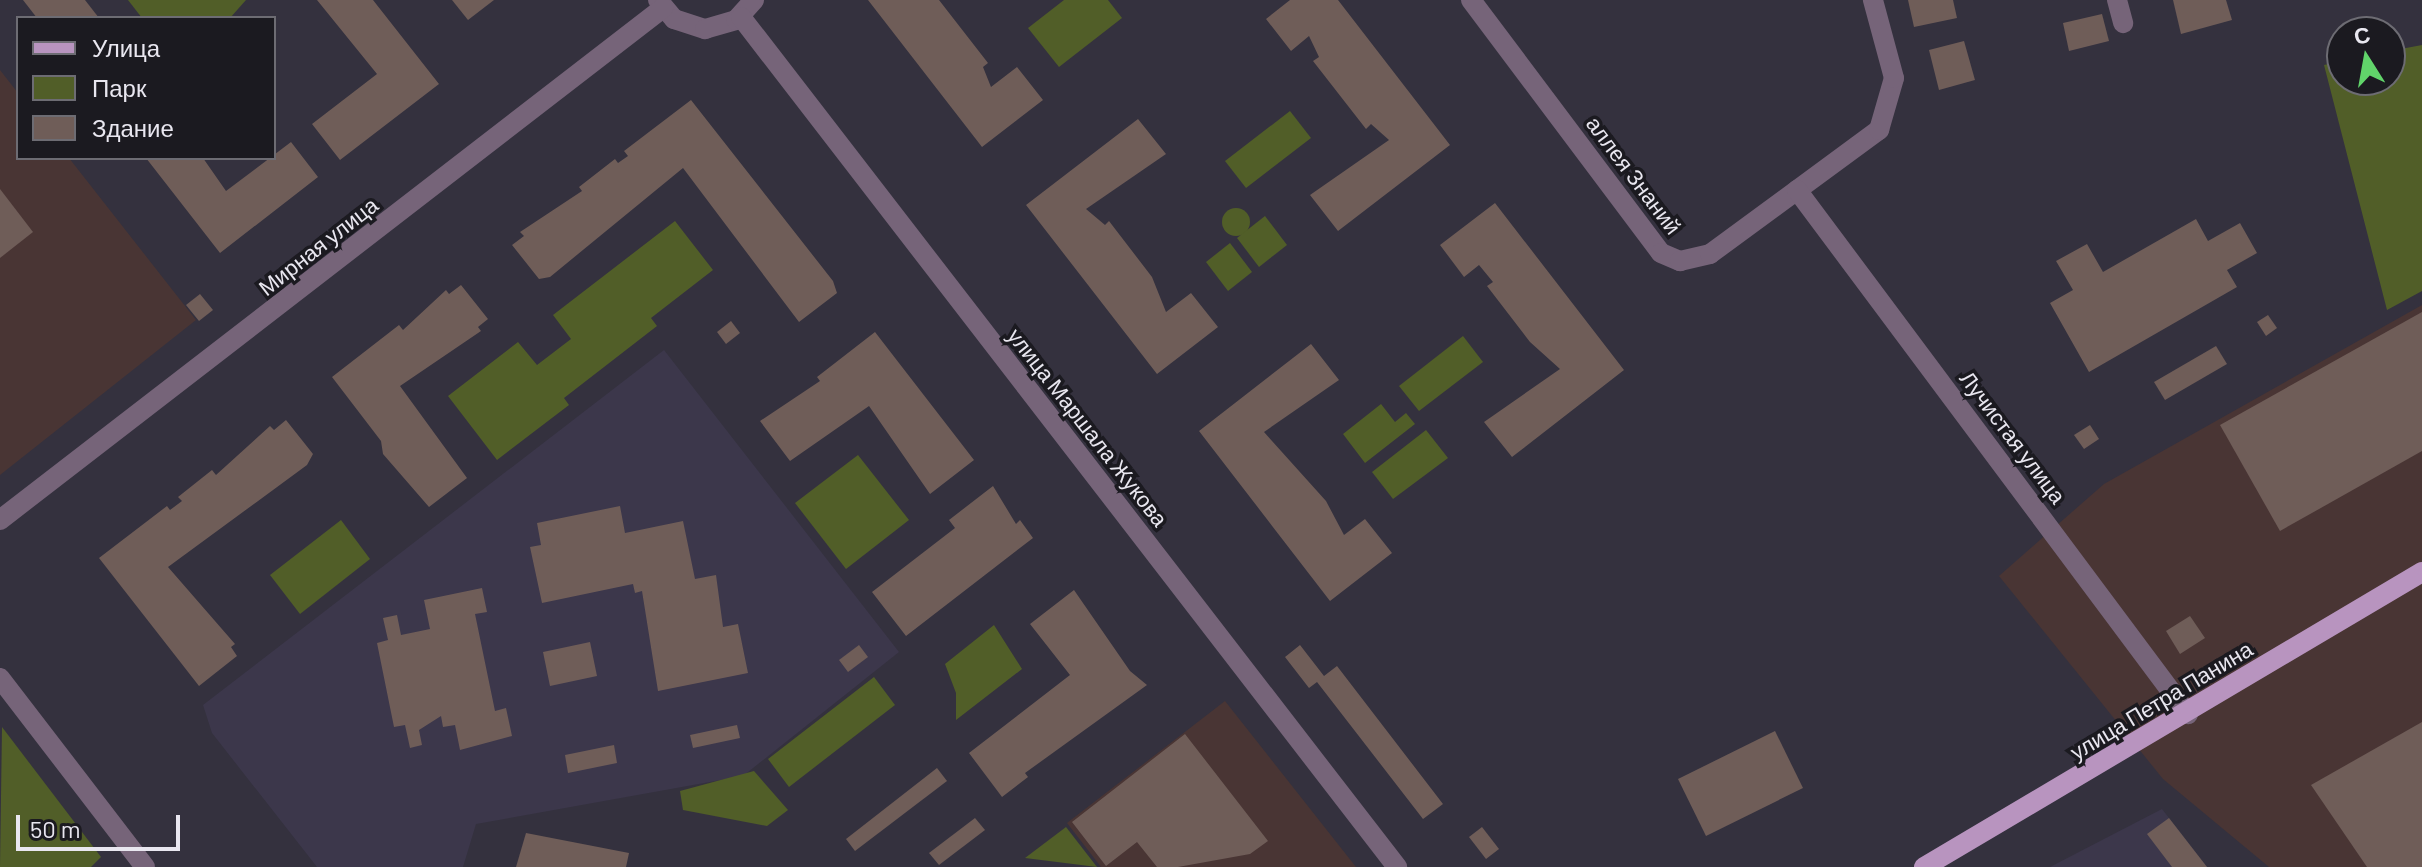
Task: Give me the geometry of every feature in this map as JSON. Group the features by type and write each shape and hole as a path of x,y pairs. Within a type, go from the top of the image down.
{"main road":[{"name":"улица Петра Панина","path":"1924,867 2188,714 2422,572"}],"street":[{"path":"660,4 699,28 741,17 754,0"},
{"name":"аллея Знаний","path":"1471,0 1661,253 1680,261 1710,254 1879,130 1894,78 1873,0"},
{"path":"2117,0 2123,23"},
{"name":"Мирная улица","path":"0,520 660,4"},
{"name":"улица Маршала Жукова","path":"741,17 1397,867"},
{"name":"Лучистая улица","path":"1797,190 2188,714"},
{"path":"0,678 145,867"}],"shaded area":[{"path":"0,70 16,90 16,160 71,160 196,320 0,475"},
{"path":"2422,305 2422,867 2269,867 2163,779 1999,576 2104,484"},
{"path":"664,350 899,652 743,776 476,824 463,867 317,867 212,733 203,705"},
{"path":"1225,701 1356,867 1101,867 1067,823"},
{"path":"2162,809 2207,867 2050,867"}],"green space":[{"path":"128,0 246,0 232,16 140,16"},
{"path":"1064,0 1108,0 1122,18 1059,67 1028,28"},
{"path":"2422,45 2422,291 2387,310 2332,96 2406,96 2406,48"},
{"path":"1290,111 1311,138 1246,188 1225,161"},
{"path":"1236,208 1246,212 1250,222 1246,232 1236,236 1226,232 1222,222 1226,212"},
{"path":"1265,216 1287,245 1259,267 1237,238"},
{"path":"675,221 713,270 651,318 657,326 564,398 569,405 497,460 448,396 518,342 537,365 571,339 553,315"},
{"path":"1230,243 1252,272 1228,291 1206,262"},
{"path":"1463,336 1483,362 1419,411 1399,386"},
{"path":"1381,404 1395,422 1406,413 1415,424 1365,463 1343,434"},
{"path":"1426,430 1448,458 1393,499 1372,472"},
{"path":"858,455 909,520 846,569 795,503"},
{"path":"341,520 370,559 300,614 270,575"},
{"path":"994,625 1022,669 956,720 956,693 945,664"},
{"path":"874,677 895,705 789,787 768,759"},
{"path":"2,727 101,857 91,867 0,867"},
{"path":"754,771 788,810 767,826 683,810 680,791"},
{"path":"1066,827 1097,867 1025,858"}],"building":[{"path":"23,0 85,0 97,16 35,16"},
{"path":"317,0 373,0 439,84 340,160 312,124 377,74"},
{"path":"452,0 494,0 468,20"},
{"path":"868,0 939,0 988,63 983,67 991,87 1017,67 1043,100 982,147"},
{"path":"1290,0 1338,0 1450,145 1338,231 1310,195 1389,140 1371,124 1366,129 1313,61 1319,57 1309,36 1291,51 1266,19"},
{"path":"1908,0 1953,0 1957,18 1914,27"},
{"path":"2173,0 2226,0 2232,20 2181,34"},
{"path":"2102,14 2109,41 2069,51 2063,23"},
{"path":"1964,41 1975,80 1939,90 1929,50"},
{"path":"691,100 833,281 837,293 799,322 683,168 550,277 539,279 512,245 524,236 520,232 582,191 579,187 615,159 618,163 628,156 624,151"},
{"path":"1138,119 1166,154 1086,209 1105,225 1109,221 1152,277 1166,312 1191,293 1218,327 1157,374 1026,205"},
{"path":"291,142 318,177 220,253 148,160 204,160 226,191 267,160 276,160 276,153"},
{"path":"0,189 33,232 0,258"},
{"path":"1495,203 1624,370 1512,457 1484,422 1560,369 1530,342 1487,286 1493,282 1479,265 1464,277 1440,245"},
{"path":"2196,219 2208,241 2240,223 2257,253 2227,270 2237,287 2089,372 2050,303 2073,290 2056,261 2087,244 2103,272"},
{"path":"461,285 488,319 478,327 481,331 400,386 467,478 429,507 383,454 381,441 332,377 399,325 403,330 446,290 449,294"},
{"path":"200,294 213,310 199,321 186,305"},
{"path":"2422,312 2422,451 2280,531 2220,425"},
{"path":"2268,315 2277,328 2266,336 2257,322"},
{"path":"731,321 740,333 726,344 717,332"},
{"path":"875,332 974,460 930,494 869,406 790,461 760,421 820,381 817,377"},
{"path":"1311,344 1339,380 1264,432 1326,501 1344,535 1365,519 1392,553 1330,601 1199,431"},
{"path":"2216,346 2227,364 2165,400 2154,382"},
{"path":"286,420 313,454 307,465 168,567 235,644 231,647 237,656 199,686 99,558 167,506 170,510 182,501 178,497 212,470 216,475 270,426 274,430"},
{"path":"2090,425 2099,439 2084,449 2074,435"},
{"path":"993,486 1016,524 1020,520 1033,538 906,636 872,592 955,528 949,520"},
{"path":"620,506 625,533 683,521 695,579 716,575 723,627 738,624 748,673 658,691 642,591 635,593 633,584 542,603 530,547 541,545 537,523"},
{"path":"482,588 487,612 475,614 495,711 506,708 512,736 460,750 455,725 443,727 441,716 419,730 422,745 410,748 405,725 394,727 377,643 388,640 383,618 397,615 401,635 430,629 424,600"},
{"path":"1074,590 1130,671 1147,685 1025,773 1028,777 1002,797 969,753 1070,675 1030,624"},
{"path":"2190,616 2205,638 2180,654 2166,631"},
{"path":"590,642 597,676 550,686 543,652"},
{"path":"859,645 868,657 848,672 839,660"},
{"path":"1300,645 1324,676 1337,666 1443,804 1423,819 1317,682 1309,688 1285,657"},
{"path":"2422,722 2422,867 2367,867 2311,785"},
{"path":"737,725 740,738 693,748 690,735"},
{"path":"1775,731 1803,788 1706,836 1678,779"},
{"path":"1185,734 1268,841 1250,854 1178,867 1157,867 1137,842 1106,866 1072,822"},
{"path":"614,745 617,763 568,773 565,755"},
{"path":"937,768 947,781 855,851 846,839"},
{"path":"975,818 985,830 939,865 929,853"},
{"path":"2169,818 2207,867 2172,867 2147,834"},
{"path":"1482,827 1499,849 1486,859 1469,837"},
{"path":"526,833 629,853 626,867 516,867"}]}
